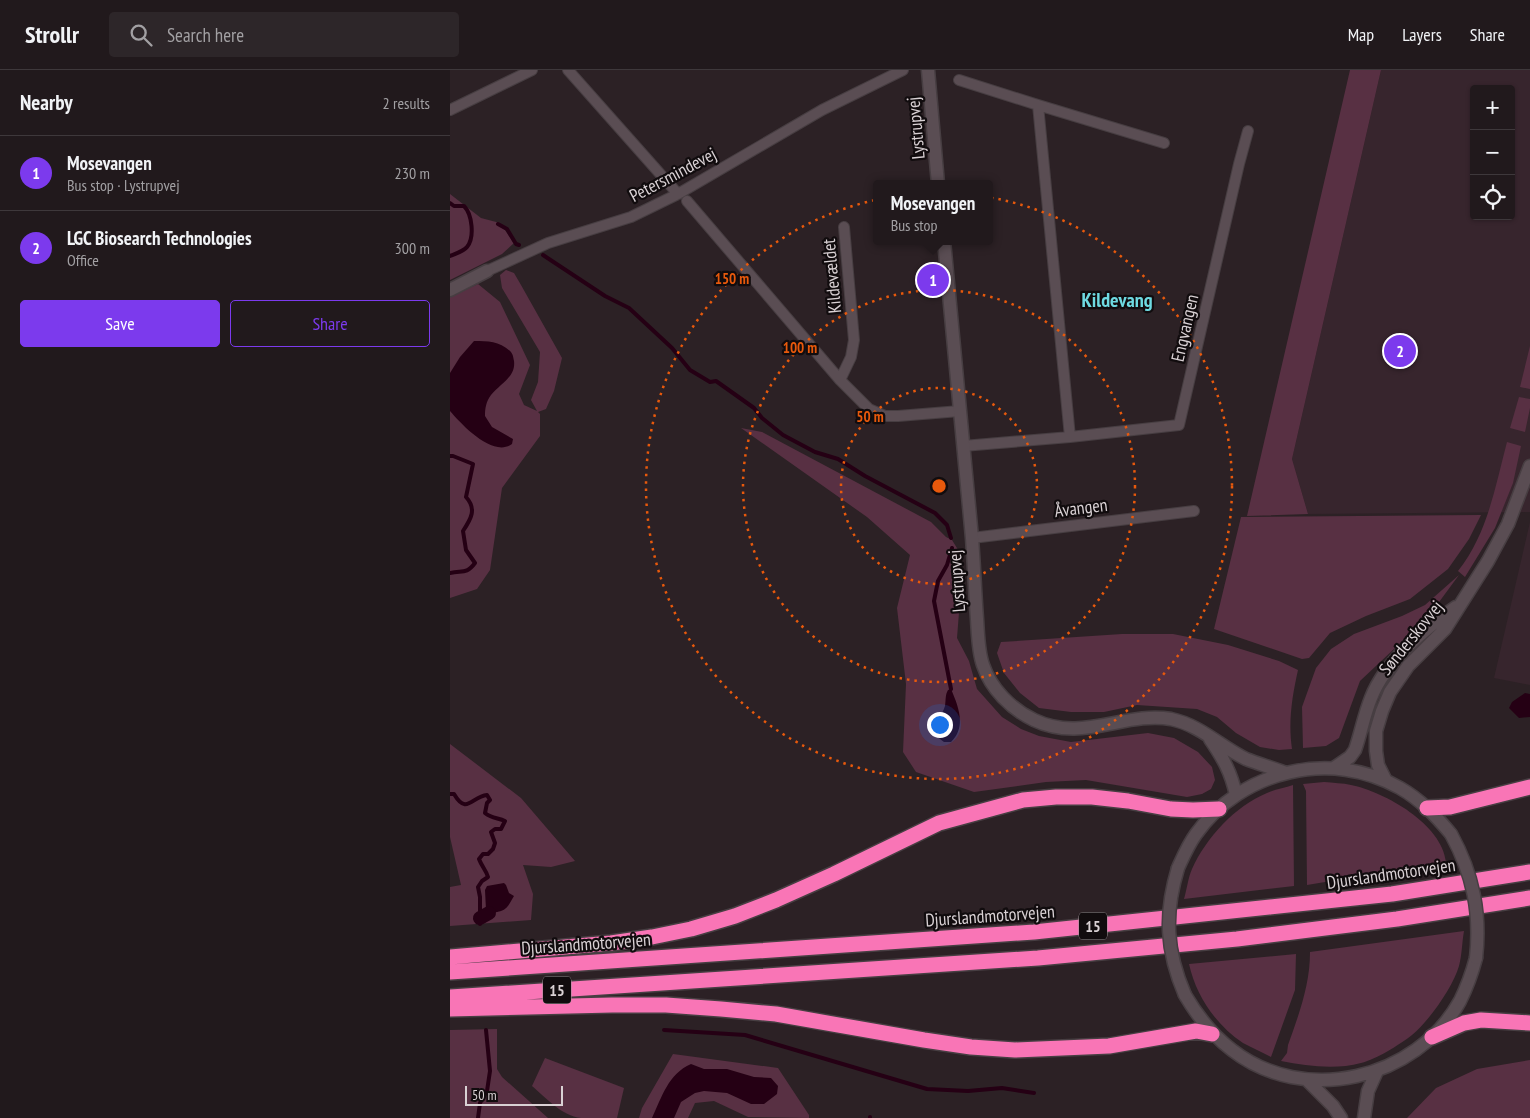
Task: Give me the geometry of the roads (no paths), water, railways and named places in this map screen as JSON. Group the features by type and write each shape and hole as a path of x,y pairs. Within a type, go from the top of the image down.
{"highway":[{"path":"1427,808 1450,807 1530,787"},
{"path":"450,957 611,943 691,929 735,916 776,900 834,874 938,822 1023,800 1092,797 1171,809 1219,809"},
{"name":"Djurslandmotorvejen","path":"450,972 1034,932 1392,894 1530,872"},
{"name":"15","path":"450,997 1038,958 1237,939 1378,922 1530,898"},
{"path":"450,1009 666,1005 776,1014 924,1040 971,1047 1015,1050 1109,1046 1196,1031 1212,1034"},
{"path":"1432,1037 1464,1023 1481,1020 1530,1023"}],"street":[{"path":"450,110 532,70"},
{"path":"568,70 678,194"},
{"name":"Petersmindevej","path":"450,290 548,242 631,217 678,194 822,110 903,70"},
{"name":"Lystrupvej","path":"928,70 938,180"},
{"path":"959,80 1164,143"},
{"path":"1038,105 1070,437"},
{"name":"Engvangen","path":"963,446 1179,425 1248,131"},
{"path":"687,201 840,380 868,409 885,416 960,411"},
{"name":"Kildevældet","path":"840,380 852,357 854,340 844,227"},
{"name":"Lystrupvej","path":"944,245 972,538 978,636 983,664 990,680 1000,695 1016,710 1056,728 1081,729 1147,718 1171,719 1190,725 1246,758 1286,773"},
{"name":"Sønderskovvej","path":"1386,781 1378,765 1376,731 1390,692 1408,666 1445,629 1488,561 1508,524 1530,466"},
{"name":"Åvangen","path":"972,538 1194,511"},
{"name":"Sønderskovvej","path":"1334,768 1346,760 1355,750 1370,698 1386,673 1396,660 1435,622 1460,604"},
{"name":"Lystrupvej","path":"1207,735 1232,776 1236,795"},
{"path":"1334,768 1361,772 1386,781 1414,797 1451,834 1468,867 1475,894 1478,921 1476,958 1470,980 1460,1001 1432,1037 1415,1051 1377,1071 1346,1079 1307,1080 1281,1074 1256,1065 1233,1051 1212,1034 1185,996 1172,960 1168,923 1178,868 1186,850 1206,821 1236,795 1252,785 1302,769 1334,768"},
{"path":"1364,1118 1364,1106 1368,1090 1377,1071"},
{"path":"1307,1080 1334,1106 1342,1118"}],"waterway":[{"path":"450,203 454,206 464,206 469,214 472,226 471,238 467,247 450,256"},
{"path":"498,224 507,229 516,244 519,245"},
{"path":"543,255 605,296 629,308 672,348 690,370 710,382 716,381 754,408 762,418 783,435 815,452 838,459 865,476 935,513 947,525 951,538"},
{"path":"450,456 473,464 466,497 471,506 472,514 463,531 466,550 475,563 466,571 450,573"},
{"path":"951,689 934,601 938,581 947,565 952,548"},
{"path":"450,794 454,794 463,804 470,803 487,795 490,800 487,803 485,813 505,821 501,829 495,829 491,832 495,843 493,849 488,854 483,854 479,859 488,877 478,887 480,924"},
{"path":"480,918 489,913"},
{"path":"478,1118 480,1103 487,1091 490,1071 486,1030"},
{"path":"664,1030 745,1035 927,1089 968,1091 1002,1088 1034,1093"}],"place":[{"name":"Mosevangen","path":"933,280"},
{"name":"LGC Biosearch Technologies","path":"1400,351"}],"district":[{"name":"Kildevang","path":"1117,300"}]}
